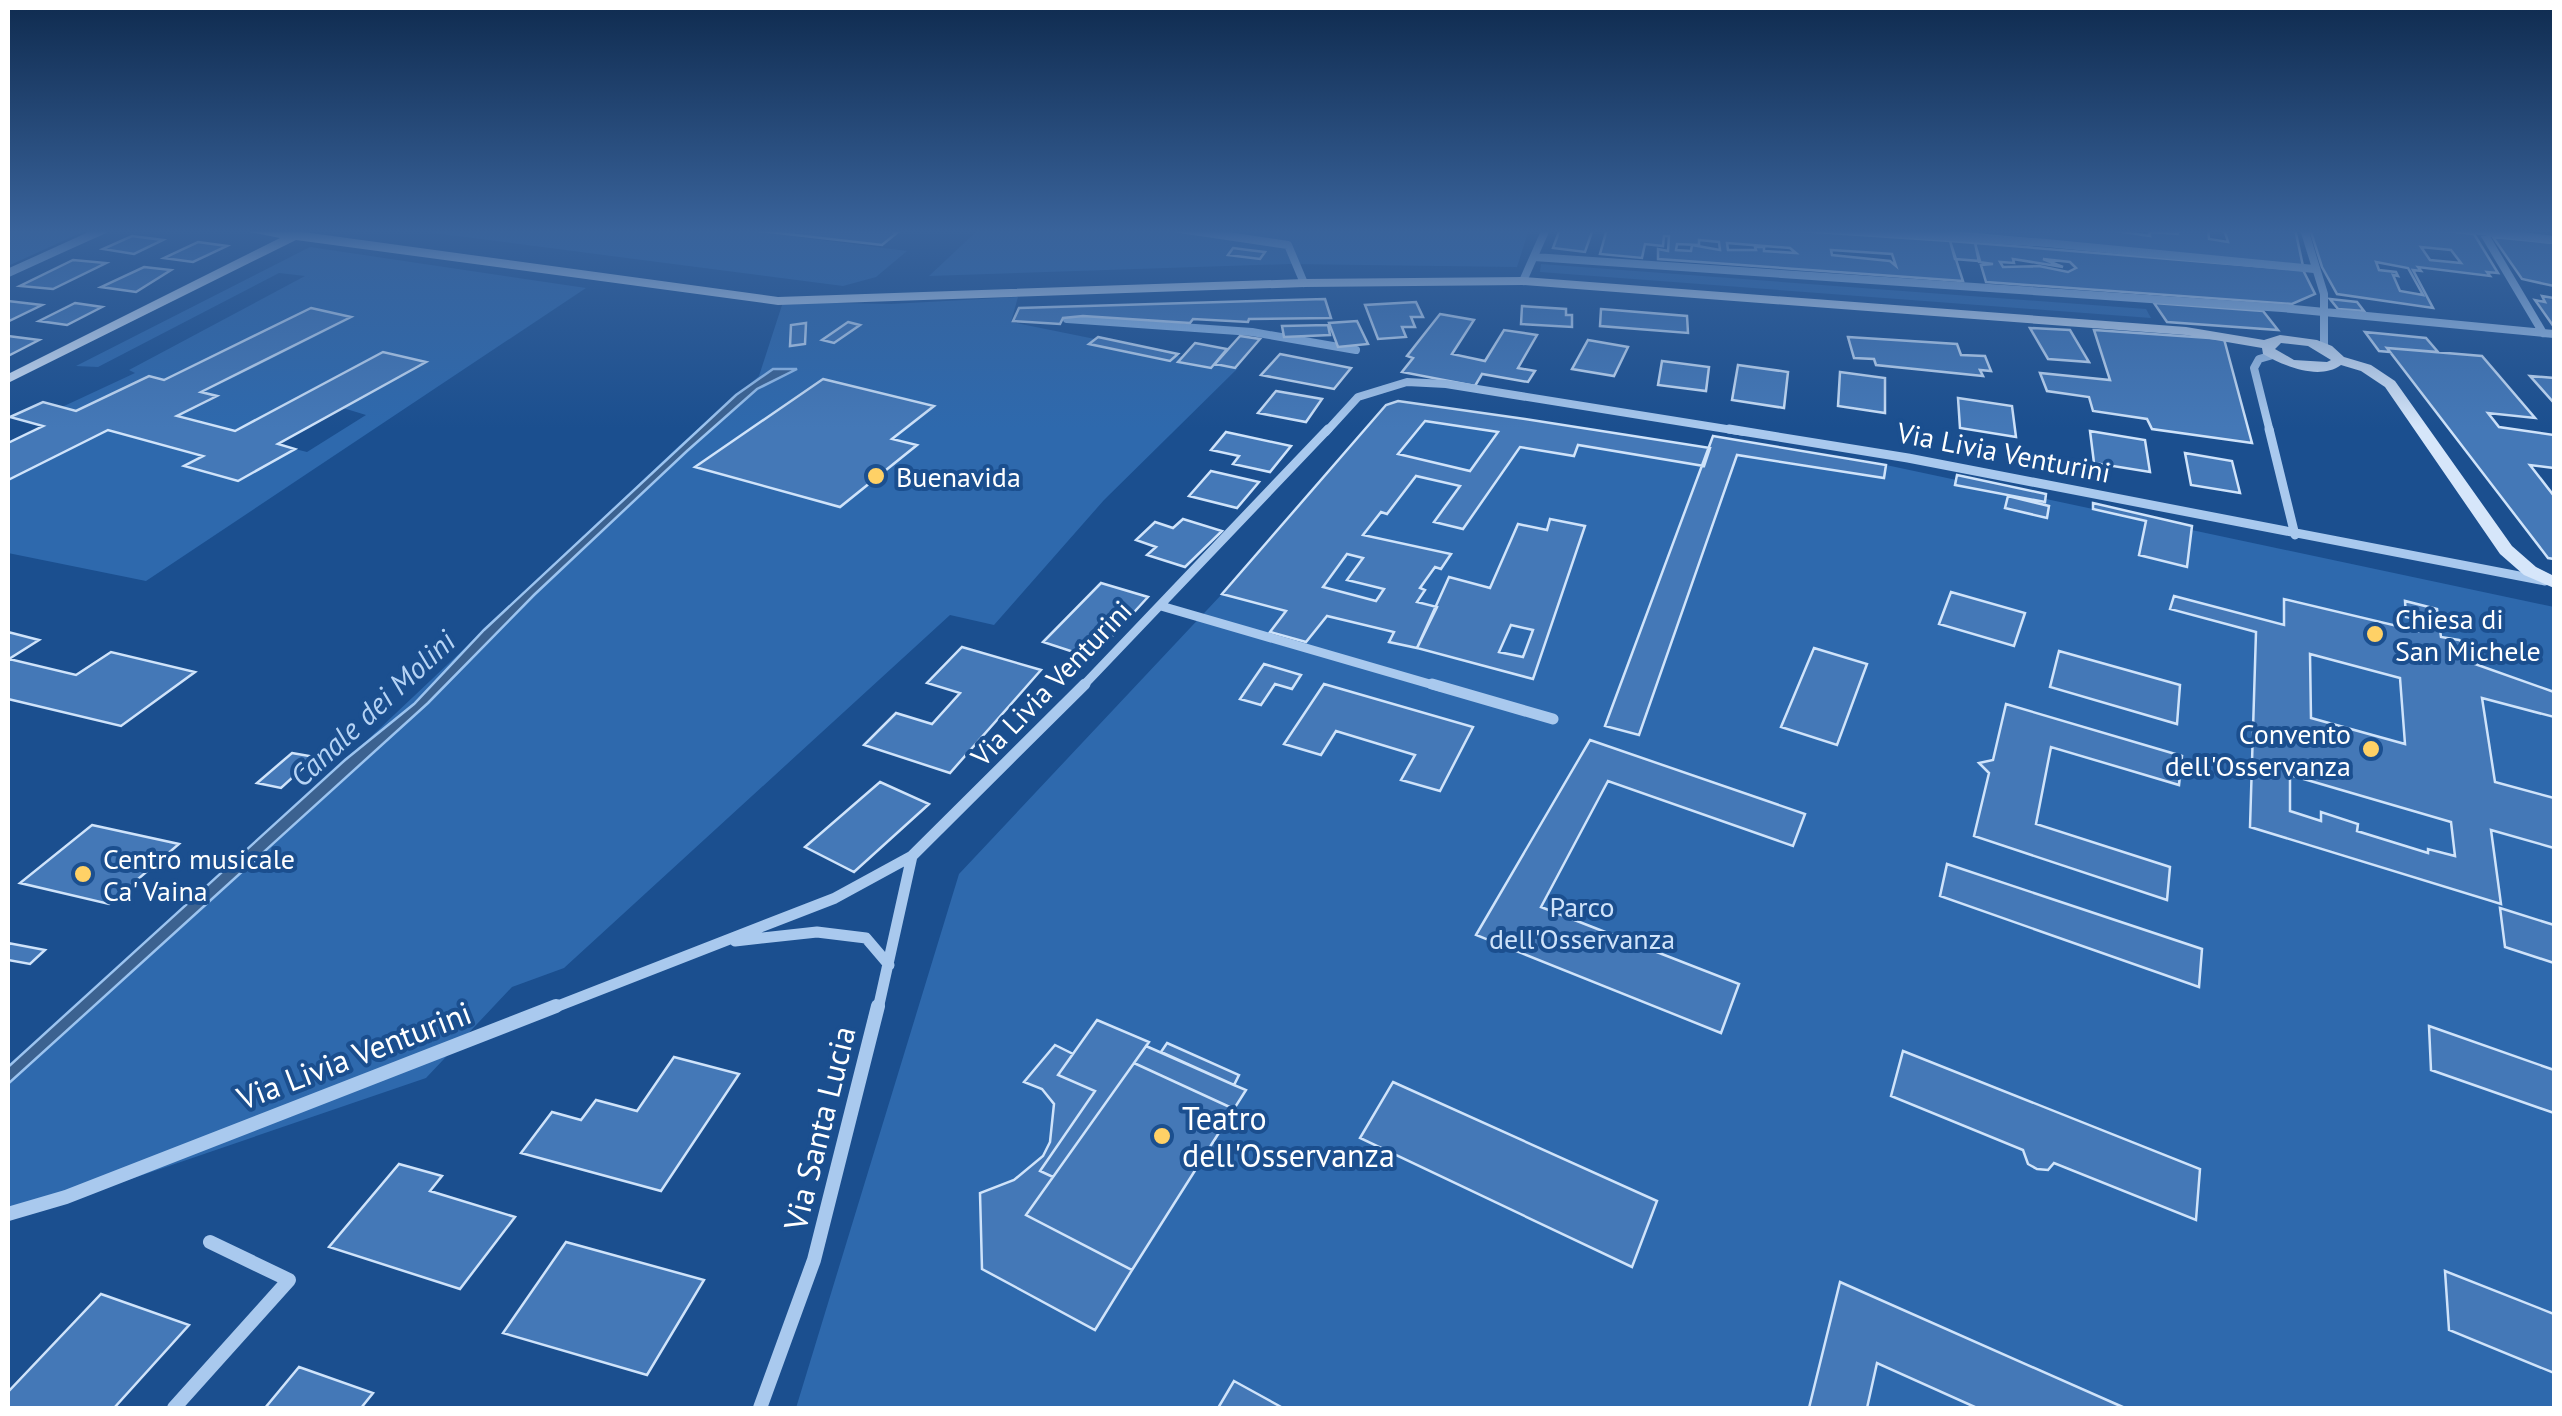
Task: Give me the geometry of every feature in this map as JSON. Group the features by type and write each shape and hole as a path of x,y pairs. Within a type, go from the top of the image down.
{"street":[{"path":"8,379 176,295"},
{"path":"733,295 767,300 922,295"},
{"path":"1715,295 2186,332 2270,350 2310,368 2330,367 2339,360"},
{"path":"2090,295 2322,311 2554,334"},
{"path":"2324,295 2324,347"},
{"path":"2521,295 2544,333"},
{"path":"2295,535 2254,368 2280,339 2324,347 2339,360 2366,368 2390,384 2506,550 2530,571 2553,582"},
{"name":"Via Livia Venturini","path":"8,1214 66,1197 835,898 912,856 1162,606 1358,396 1407,382 1448,382 1921,460 2553,582"},
{"name":"Via Livia Venturini","path":"1162,606 1552,719"},
{"name":"Via Santa Lucia","path":"760,1408 814,1260 889,965 912,856"},
{"name":"Via Livia Venturini","path":"719,943 817,932 866,938 889,965"},
{"path":"174,1408 289,1280 210,1242"}],"green space":[{"path":"215,295 236,295 98,367 76,366"},
{"path":"269,295 575,295 146,581 8,553 8,480 108,430 203,456 185,467 238,481 295,449 307,452 366,415 343,408 425,363 383,352 235,431 177,416 216,396 201,392 350,317 311,308 164,380 149,376 76,411 62,407 135,373 129,370"},
{"path":"1847,295 1959,295 2146,309 2151,318"},
{"path":"1018,297 1011,322 1238,368 1104,500 994,625 950,615 564,968 512,987 426,1078 8,1221 8,1070 217,882 680,445 759,376 783,302 891,304"},
{"name":"Parco dell'Osservanza","path":"1398,401 1709,448 1886,465 2554,607 2554,1408 796,1408 959,874 1222,594 1386,405"}],"shaded area":[{"path":"773,369 797,369 757,389 687,451 534,595 428,703 8,1084 8,1067 345,760 414,704 484,630 736,395"}],"building":[{"path":"2168,295 2313,295 2292,304"},
{"path":"2344,295 2426,295 2433,308"},
{"path":"2542,296 2554,298 2554,327 2535,300 2545,302"},
{"path":"1325,299 1331,318 1248,322 1193,319 1190,323 1083,316 1063,318 1060,324 1013,321 1019,308"},
{"path":"2330,299 2357,302 2364,311 2338,309"},
{"path":"8,301 42,305 9,321"},
{"path":"1416,302 1423,317 1411,317 1415,327 1402,327 1406,337 1378,339 1365,305"},
{"path":"75,303 102,307 67,325 39,321"},
{"path":"2154,303 2263,311 2278,330 2167,322"},
{"path":"1522,306 1566,309 1566,315 1572,315 1572,327 1521,324"},
{"path":"311,308 351,317 201,392 217,396 177,416 235,431 383,352 426,362 278,444 295,449 238,481 184,466 203,456 108,430 8,480 8,443 43,426 10,417 43,402 76,411 149,376 164,380"},
{"path":"1601,309 1687,316 1688,333 1600,326"},
{"path":"1440,314 1474,320 1452,354 1485,361 1504,330 1537,335 1518,368 1535,371 1528,382 1482,374 1475,386 1402,372 1413,358 1407,356"},
{"path":"1357,321 1368,344 1338,347 1329,323"},
{"path":"848,322 860,325 834,343 822,340"},
{"path":"806,323 805,344 790,346 791,325"},
{"path":"1328,325 1330,335 1284,337 1282,326"},
{"path":"2030,328 2070,330 2089,362 2048,359"},
{"path":"2094,330 2224,339 2252,443 2152,429 2147,419 2093,411 2089,397 2047,391 2040,373 2110,380"},
{"path":"2365,332 2426,338 2438,352 2387,348 2390,352 2379,351"},
{"path":"8,336 39,340 8,356"},
{"path":"1240,336 1260,339 1235,368 1215,364"},
{"path":"1098,337 1178,354 1170,361 1089,344"},
{"path":"1848,337 1957,344 1961,355 1985,356 1991,371 1980,370 1983,376 1876,365 1874,359 1854,358"},
{"path":"1588,340 1628,347 1614,376 1572,369"},
{"path":"1195,343 1227,349 1211,368 1178,362"},
{"path":"2387,348 2482,356 2535,418 2488,413 2499,427 2554,435 2554,468 2530,465 2554,496 2554,559 2548,558"},
{"path":"1280,354 1351,368 1334,389 1261,375"},
{"path":"1662,361 1709,367 1706,391 1658,385"},
{"path":"1738,365 1788,372 1784,408 1732,400"},
{"path":"1840,372 1885,378 1885,413 1838,406"},
{"path":"2530,376 2554,378 2554,403"},
{"path":"823,379 934,406 892,439 917,445 840,507 695,467"},
{"path":"1276,391 1322,399 1306,422 1258,413"},
{"path":"1958,398 2012,406 2016,437 1960,428"},
{"path":"1398,401 1710,448 1704,466 1578,445 1574,456 1520,447 1463,529 1434,522 1460,486 1416,476 1387,514 1381,512 1363,535 1451,554 1441,569 1435,567 1420,588 1425,590 1417,602 1437,607 1417,648 1389,642 1394,632 1327,616 1306,642 1270,632 1286,611 1222,594 1386,405","holes":["1425,421 1498,432 1470,471 1398,454","1347,554 1363,558 1347,580 1384,589 1376,601 1323,587"]},
{"path":"2090,431 2145,440 2150,472 2094,463"},
{"path":"1226,432 1291,446 1270,472 1233,464 1239,456 1211,450"},
{"path":"1713,436 1886,465 1884,478 1737,455 1639,735 1605,726"},
{"path":"2185,453 2232,461 2240,493 2191,485"},
{"path":"1211,471 1259,482 1237,508 1189,496"},
{"path":"1957,475 2046,494 2045,502 1955,485"},
{"path":"2008,496 2049,506 2047,518 2005,508"},
{"path":"2093,503 2192,526 2187,567 2139,555 2146,521 2093,509"},
{"path":"1183,519 1222,531 1185,567 1147,555 1156,547 1136,540 1155,522 1173,528"},
{"path":"1550,519 1585,526 1533,679 1417,648 1449,577 1490,588 1518,524 1547,530","holes":["1511,625 1533,630 1523,657 1499,652"]},
{"path":"1101,583 1148,597 1092,658 1043,642"},
{"path":"1951,592 2025,613 2014,646 1939,624"},
{"name":"Convento dell'Osservanza","path":"2174,596 2284,625 2284,599 2418,631 2417,619 2406,617 2405,601 2437,609 2441,637 2459,640 2482,653 2483,658 2461,659 2554,692 2554,717 2482,698 2495,782 2554,798 2554,848 2491,830 2501,904 2250,827 2256,632 2170,609","holes":["2310,654 2400,678 2405,744 2311,718","2290,775 2451,822 2455,856 2428,849 2428,853 2357,831 2358,824 2321,812 2321,821 2290,811"]},
{"path":"8,632 39,640 9,659 76,675 111,652 195,672 121,726 8,699"},
{"path":"962,647 1041,670 950,773 864,745 896,713 932,724 960,693 927,683"},
{"path":"1814,648 1867,664 1837,745 1781,727"},
{"path":"2059,651 2180,685 2177,724 2050,687"},
{"path":"1264,664 1301,675 1292,689 1275,684 1261,705 1240,699"},
{"path":"1324,684 1473,727 1440,791 1401,780 1415,755 1336,731 1321,755 1284,744"},
{"path":"2006,704 2182,756 2179,785 2051,747 2036,824 2170,867 2167,900 1974,836 1989,773 1979,763 1993,760"},
{"path":"1590,740 1805,814 1793,846 1608,781 1541,907 1739,984 1721,1033 1476,935"},
{"path":"292,753 315,757 281,788 257,783"},
{"path":"880,782 929,804 854,872 805,847"},
{"path":"92,825 179,844 109,904 20,883"},
{"path":"1947,864 2202,949 2199,987 1940,896"},
{"path":"2500,908 2554,925 2554,963 2505,947"},
{"path":"8,943 45,950 30,964 8,960"},
{"path":"1097,1020 1149,1042 1053,1177 1040,1171 1095,1091 1058,1075"},
{"path":"2429,1026 2554,1070 2554,1113 2431,1070"},
{"path":"1167,1043 1239,1075 1234,1085 1161,1052"},
{"path":"1055,1045 1073,1054 1058,1075 1095,1091 1040,1171 1053,1177 1026,1215 1132,1270 1095,1330 982,1269 980,1193 1014,1180 1043,1156 1050,1142 1054,1104 1042,1089 1024,1082"},
{"path":"1146,1046 1246,1090 1234,1109 1134,1063"},
{"path":"1903,1051 2200,1169 2196,1220 2054,1163 2048,1170 2037,1169 2028,1164 2023,1150 1891,1096"},
{"path":"674,1057 739,1074 661,1191 521,1153 552,1112 581,1120 596,1100 637,1111"},
{"path":"1134,1063 1234,1109 1132,1270 1026,1215"},
{"path":"1393,1082 1657,1201 1632,1267 1360,1138"},
{"path":"399,1164 442,1176 430,1191 515,1217 460,1289 329,1247"},
{"path":"566,1242 704,1280 647,1375 503,1333"},
{"path":"2445,1271 2554,1314 2554,1373 2449,1330"},
{"path":"1840,1282 2125,1408 1977,1408 1877,1363 1867,1408 1809,1408"},
{"path":"101,1294 189,1325 114,1408 8,1408 8,1392"},
{"path":"299,1367 373,1393 361,1408 265,1408"},
{"path":"1234,1381 1283,1408 1218,1408"}],"waterway":[{"name":"Canale dei Molini","path":"1067,319 1252,332 1356,350"}],"place":[{"name":"Buenavida","path":"876,476"},
{"name":"Chiesa di San Michele","path":"2375,634"},
{"name":"Convento dell'Osservanza","path":"2371,749"},
{"name":"Centro musicale Ca' Vaina","path":"83,874"},
{"name":"Teatro dell'Osservanza","path":"1162,1136"}]}
